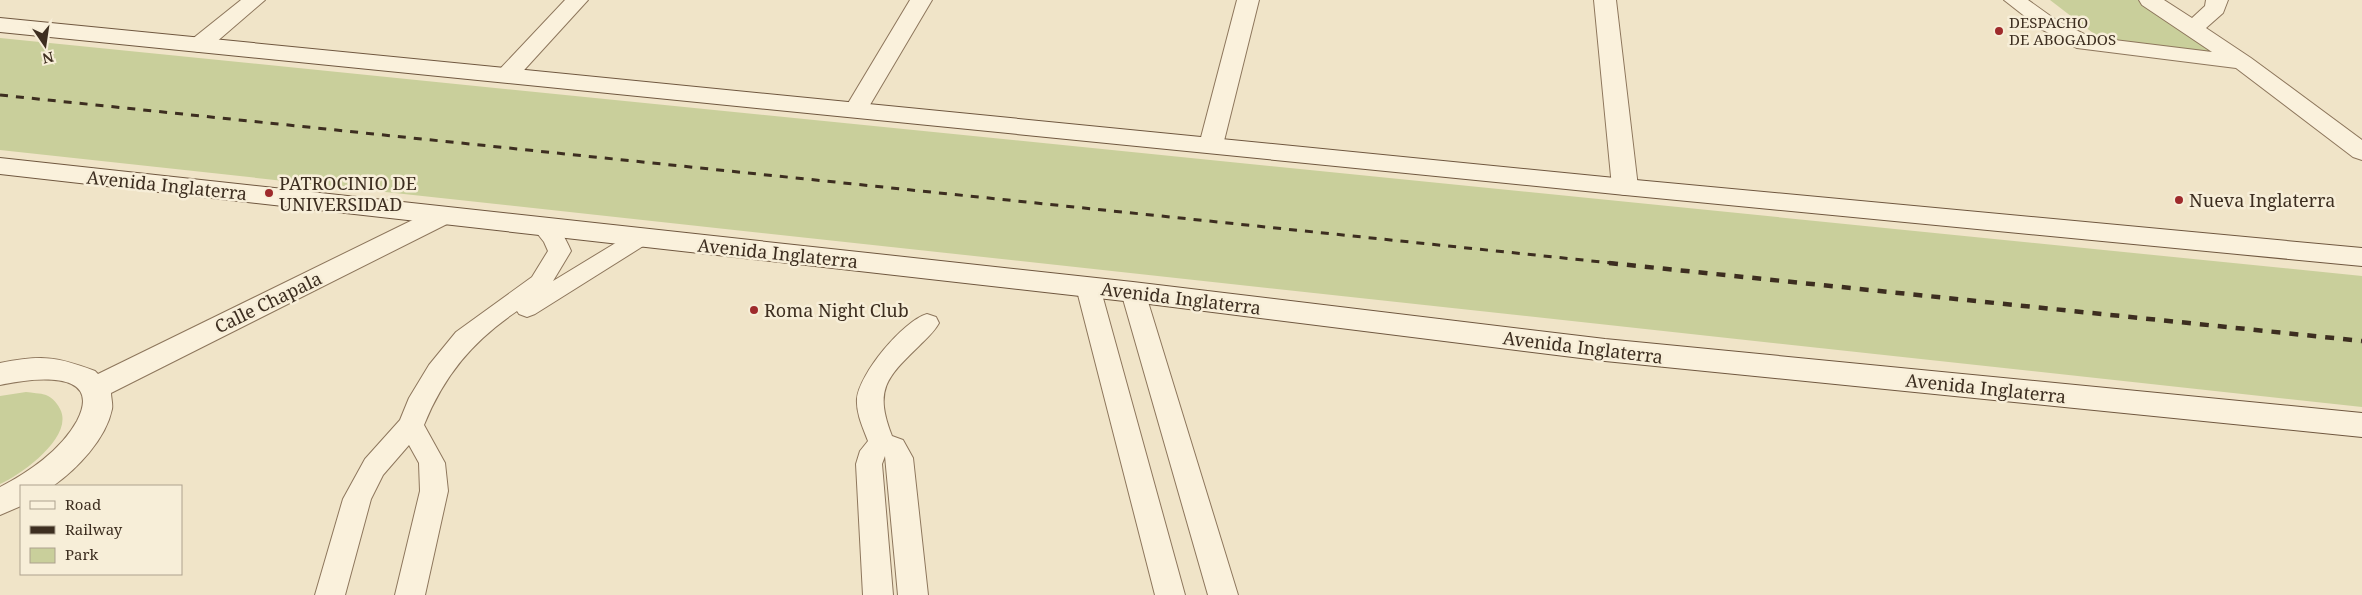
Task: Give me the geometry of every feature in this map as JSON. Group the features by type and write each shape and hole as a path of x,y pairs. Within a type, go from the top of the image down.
{"street":[{"path":"199,45 254,0"},
{"path":"507,75 576,0"},
{"path":"856,110 920,0"},
{"path":"1211,145 1248,0"},
{"path":"1605,0 1625,187"},
{"path":"2015,0 2047,24 2064,34 2085,42 2243,63"},
{"path":"2150,0 2243,63 2362,152"},
{"path":"2193,29 2215,8 2217,0"},
{"path":"0,25 1625,187 2362,257"},
{"name":"Avenida Inglaterra","path":"0,166 1133,292 1605,350 2362,425"},
{"name":"Calle Chapala","path":"95,388 442,216"},
{"path":"2319,253 2362,264"},
{"path":"0,374 32,368 60,369 81,376 95,388 98,407 90,429 72,453 44,477 31,485"},
{"path":"0,502 20,492"}],"lane":[{"path":"330,595 357,499 374,466 411,425 422,398 438,372 465,338 540,282 560,251 554,238 544,228"},
{"path":"438,372 511,319 640,238"},
{"path":"1088,287 1170,595"},
{"path":"1133,292 1223,595"},
{"path":"882,444 872,411 870,392 882,371 927,323"},
{"path":"410,595 434,491 432,463 411,425"},
{"path":"878,595 869,464 873,451 882,444"},
{"path":"882,444 894,447 900,458 914,595"}],"green space":[{"path":"2050,0 2147,0 2232,59 2106,43"},
{"path":"0,38 2362,276 2362,407 0,150"},
{"path":"26,392 44,394 51,398 60,408 62,422 59,433 52,444 31,464 20,473 0,484 0,396"}],"railway":[{"path":"0,95 1621,264"},
{"path":"1609,263 2362,341"}],"place":[{"name":"DESPACHO DE ABOGADOS","path":"1999,31"},
{"name":"PATROCINIO DE UNIVERSIDAD","path":"269,193"},
{"name":"Nueva Inglaterra","path":"2179,200"},
{"name":"Roma Night Club","path":"754,310"}]}
